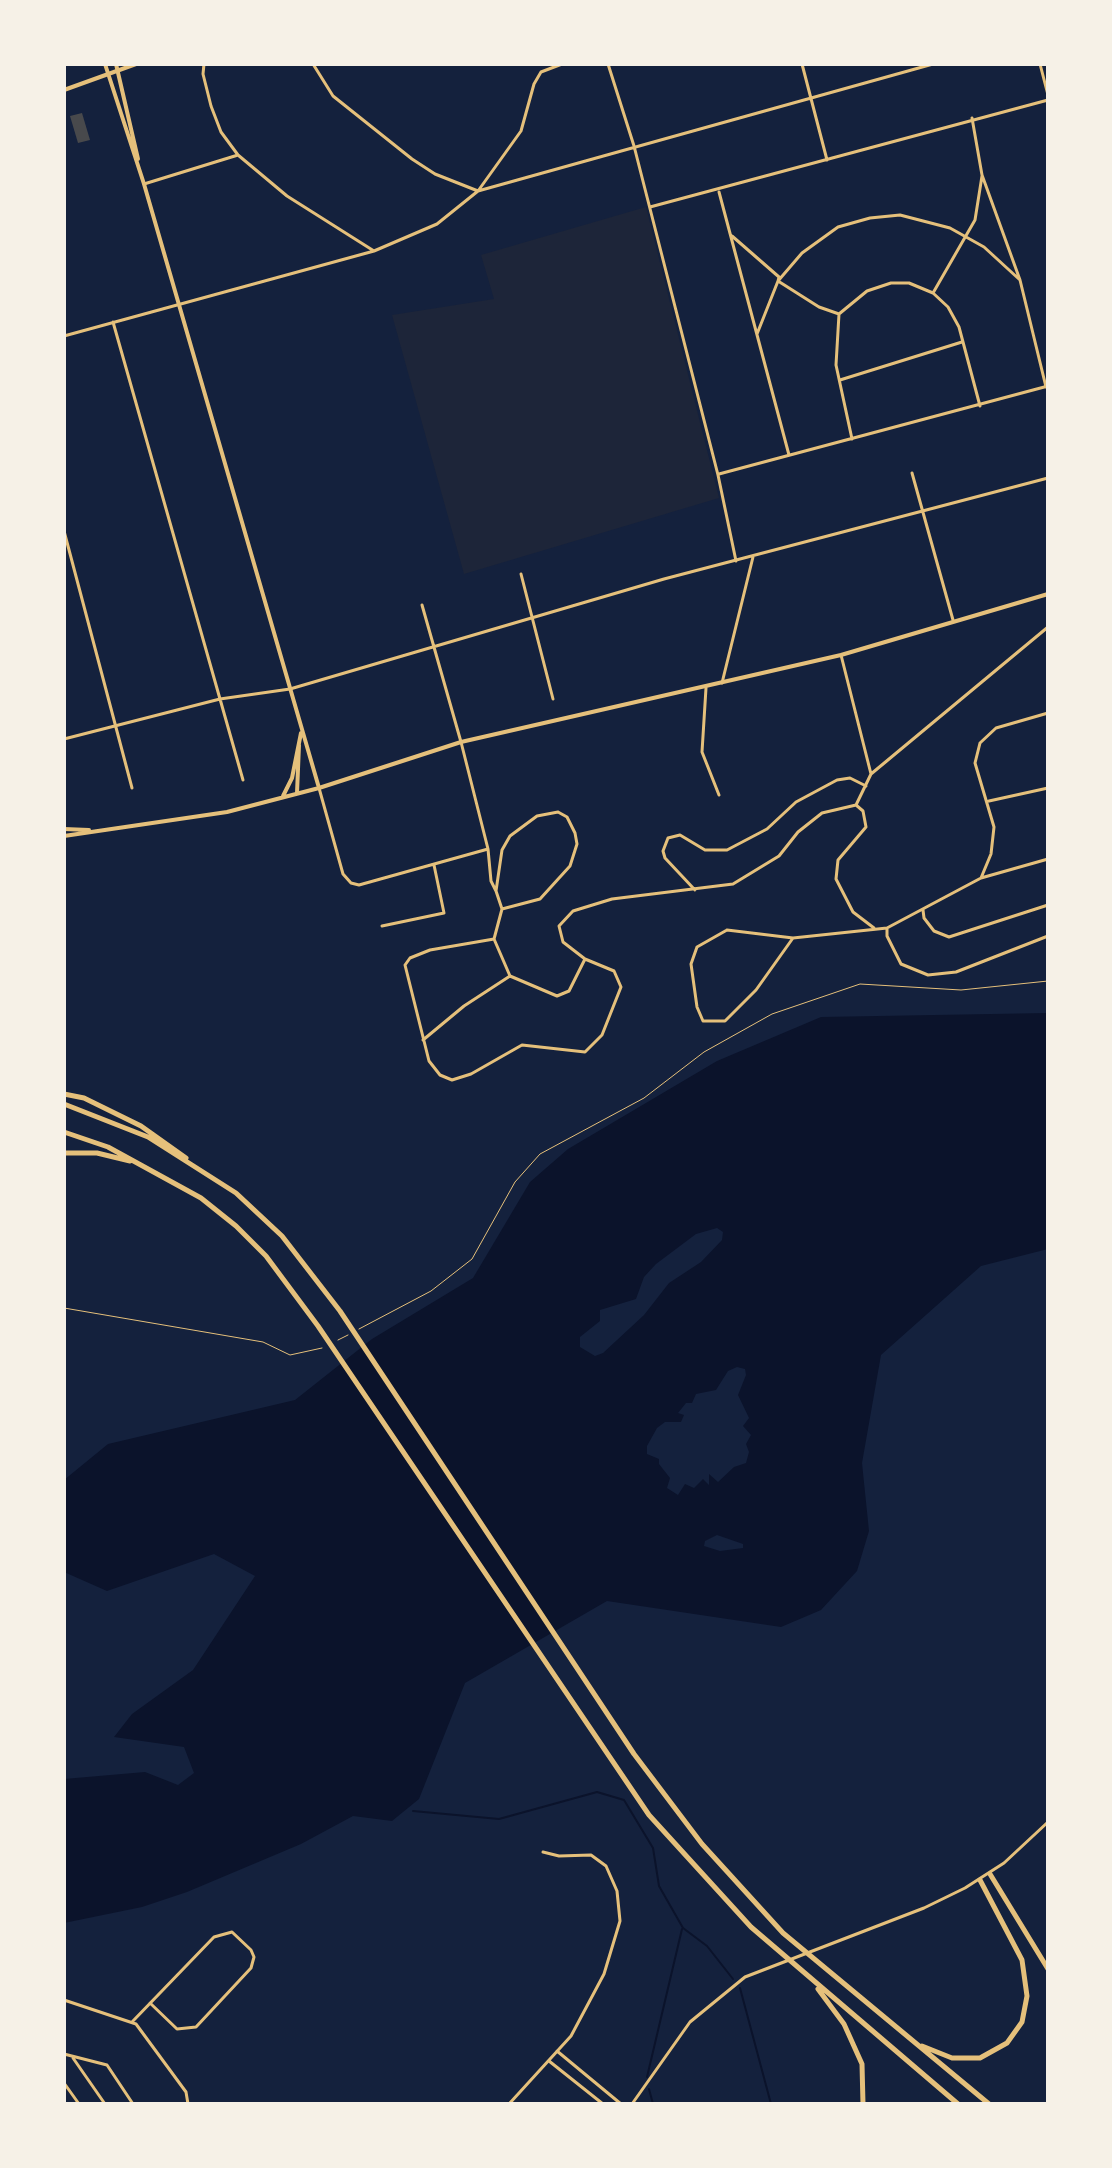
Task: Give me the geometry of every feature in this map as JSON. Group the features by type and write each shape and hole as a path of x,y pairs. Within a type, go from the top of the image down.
{"highway":[{"path":"64,1094 84,1098 141,1126 236,1193 282,1236 340,1311 678,1815 726,1873 783,1933 989,2104"},
{"path":"64,1104 148,1137 236,1193"},
{"path":"64,1132 108,1147 201,1198 236,1226 266,1256 318,1326 563,1691 657,1825 725,1900 813,1982 958,2104"},
{"path":"64,1153 106,1155 155,1172"},
{"path":"990,1874 1048,1969"},
{"path":"913,2041 952,2058 980,2058 1007,2043 1022,2022 1027,1996 1022,1960 980,1880"},
{"path":"813,1982 844,2024 862,2064 863,2104"}],"main road":[{"path":"105,64 144,184 319,788"},
{"path":"116,64 144,184"},
{"path":"64,90 136,64"},
{"path":"64,836 214,815 319,788 461,742 841,655 1048,594"},
{"path":"281,798 292,778 301,732"},
{"path":"297,794 299,745"},
{"path":"64,829 100,830"}],"street":[{"path":"204,64 211,106 221,132 238,155 287,196 374,251"},
{"path":"313,64 333,96 412,159 435,174 478,191 933,64"},
{"path":"64,336 374,251 437,224 478,191 521,131 534,84 541,72 562,64"},
{"path":"608,64 650,208 718,475 736,561"},
{"path":"802,64 827,160"},
{"path":"650,208 1048,98 1040,64"},
{"path":"718,475 1047,386 1020,280 982,175 972,118"},
{"path":"144,184 238,155"},
{"path":"933,293 975,220 982,175"},
{"path":"719,191 789,455"},
{"path":"757,334 778,281 802,253 838,227 870,218 900,215 924,218 968,235 1020,280"},
{"path":"732,235 779,277 778,281"},
{"path":"778,281 819,307 839,314"},
{"path":"852,439 836,365 839,314 867,291 891,283 909,283 933,293 948,307 962,342 980,406"},
{"path":"113,322 243,780"},
{"path":"840,380 962,342"},
{"path":"912,473 953,620"},
{"path":"64,739 220,699 290,689 664,579 1048,478"},
{"path":"64,531 132,788"},
{"path":"722,683 753,557"},
{"path":"521,574 553,699"},
{"path":"422,605 488,849 491,881 502,909 494,939 510,976 557,996 569,991 585,959"},
{"path":"494,939 430,950 410,958 404,971 429,1061 440,1075 452,1080 471,1074 522,1045 585,1052 602,1035 621,987 614,971 585,959 563,942 559,933 562,922 585,905 733,884 757,872 779,856 798,832 822,813 856,805 871,774 1048,627"},
{"path":"841,655 871,774"},
{"path":"706,688 702,752 719,795"},
{"path":"981,878 991,854 994,827 976,755 980,743 996,728 1048,713"},
{"path":"695,890 665,858 663,851 668,838 680,835 705,850 727,850 767,829 796,802 837,780 850,778 866,786"},
{"path":"319,788 346,881 359,885 488,849"},
{"path":"988,801 1048,788"},
{"path":"856,805 863,811 866,827 838,860 836,879 853,912 876,929"},
{"path":"496,891 502,850 510,836 537,816 558,812 567,817 577,844 563,876 540,899 502,909"},
{"path":"793,938 756,990 725,1021 703,1021 693,989 691,964 697,947 727,930 793,938 887,928 981,878 1048,859"},
{"path":"382,926 444,913 434,865"},
{"path":"923,910 924,918 934,931 949,937 999,918 1048,905"},
{"path":"887,928 901,964 928,975 956,972 1048,936"},
{"path":"422,1041 464,1006 510,976"},
{"path":"632,2104 690,2022 745,1977 924,1908 980,1880 1048,1822"},
{"path":"509,2104 571,2036 604,1974 620,1921 617,1891 606,1866 591,1855 559,1856 543,1852"},
{"path":"132,2022 150,2003 221,1933 232,1932 251,1950 254,1957 251,1968 196,2027 177,2029 150,2003"},
{"path":"64,2000 132,2022 186,2092 188,2104"},
{"path":"557,2051 621,2104"},
{"path":"64,2054 107,2065 133,2104"},
{"path":"71,2056 105,2104"},
{"path":"549,2061 603,2104"},
{"path":"64,2083 79,2104"}],"path":[{"path":"64,1308 263,1342 290,1355 319,1349 431,1291 462,1269 478,1252 492,1219 515,1182 540,1154 644,1098 704,1052 772,1014 860,984 961,990 1048,981"}],"shaded area":[{"path":"646,207 719,498 464,574 392,315 494,299 481,255"},
{"path":"1048,1013 1048,1249 981,1266 881,1355 862,1463 869,1531 857,1571 821,1610 781,1627 607,1601 465,1683 419,1799 392,1821 353,1816 301,1844 187,1892 142,1907 64,1923 64,1779 145,1772 178,1785 194,1773 184,1747 114,1737 132,1714 193,1670 255,1576 214,1554 107,1591 64,1572 64,1480 108,1444 295,1400 372,1339 473,1278 530,1182 568,1149 717,1061 821,1017","holes":["717,1228 723,1232 722,1240 701,1262 669,1283 644,1315 603,1353 595,1356 580,1347 580,1337 600,1321 600,1310 636,1299 644,1277 656,1264 696,1234","737,1367 745,1369 746,1375 738,1395 749,1418 743,1426 751,1435 746,1444 749,1452 746,1463 734,1467 718,1482 709,1474 709,1485 703,1479 694,1488 685,1484 678,1495 667,1488 670,1478 659,1464 659,1459 647,1454 647,1446 657,1428 665,1422 681,1422 684,1415 678,1413 686,1403 692,1403 696,1394 716,1390 728,1371","717,1535 743,1544 743,1548 720,1551 704,1546 705,1541"]}],"building":[{"path":"82,113 90,140 78,143 70,116"}],"waterway":[{"path":"413,1811 499,1819 597,1792 624,1800 653,1848 659,1886 683,1928 707,1946 733,1979"},
{"path":"647,2077 682,1929"},
{"path":"740,1988 771,2104"},
{"path":"649,2089 653,2104"}]}
